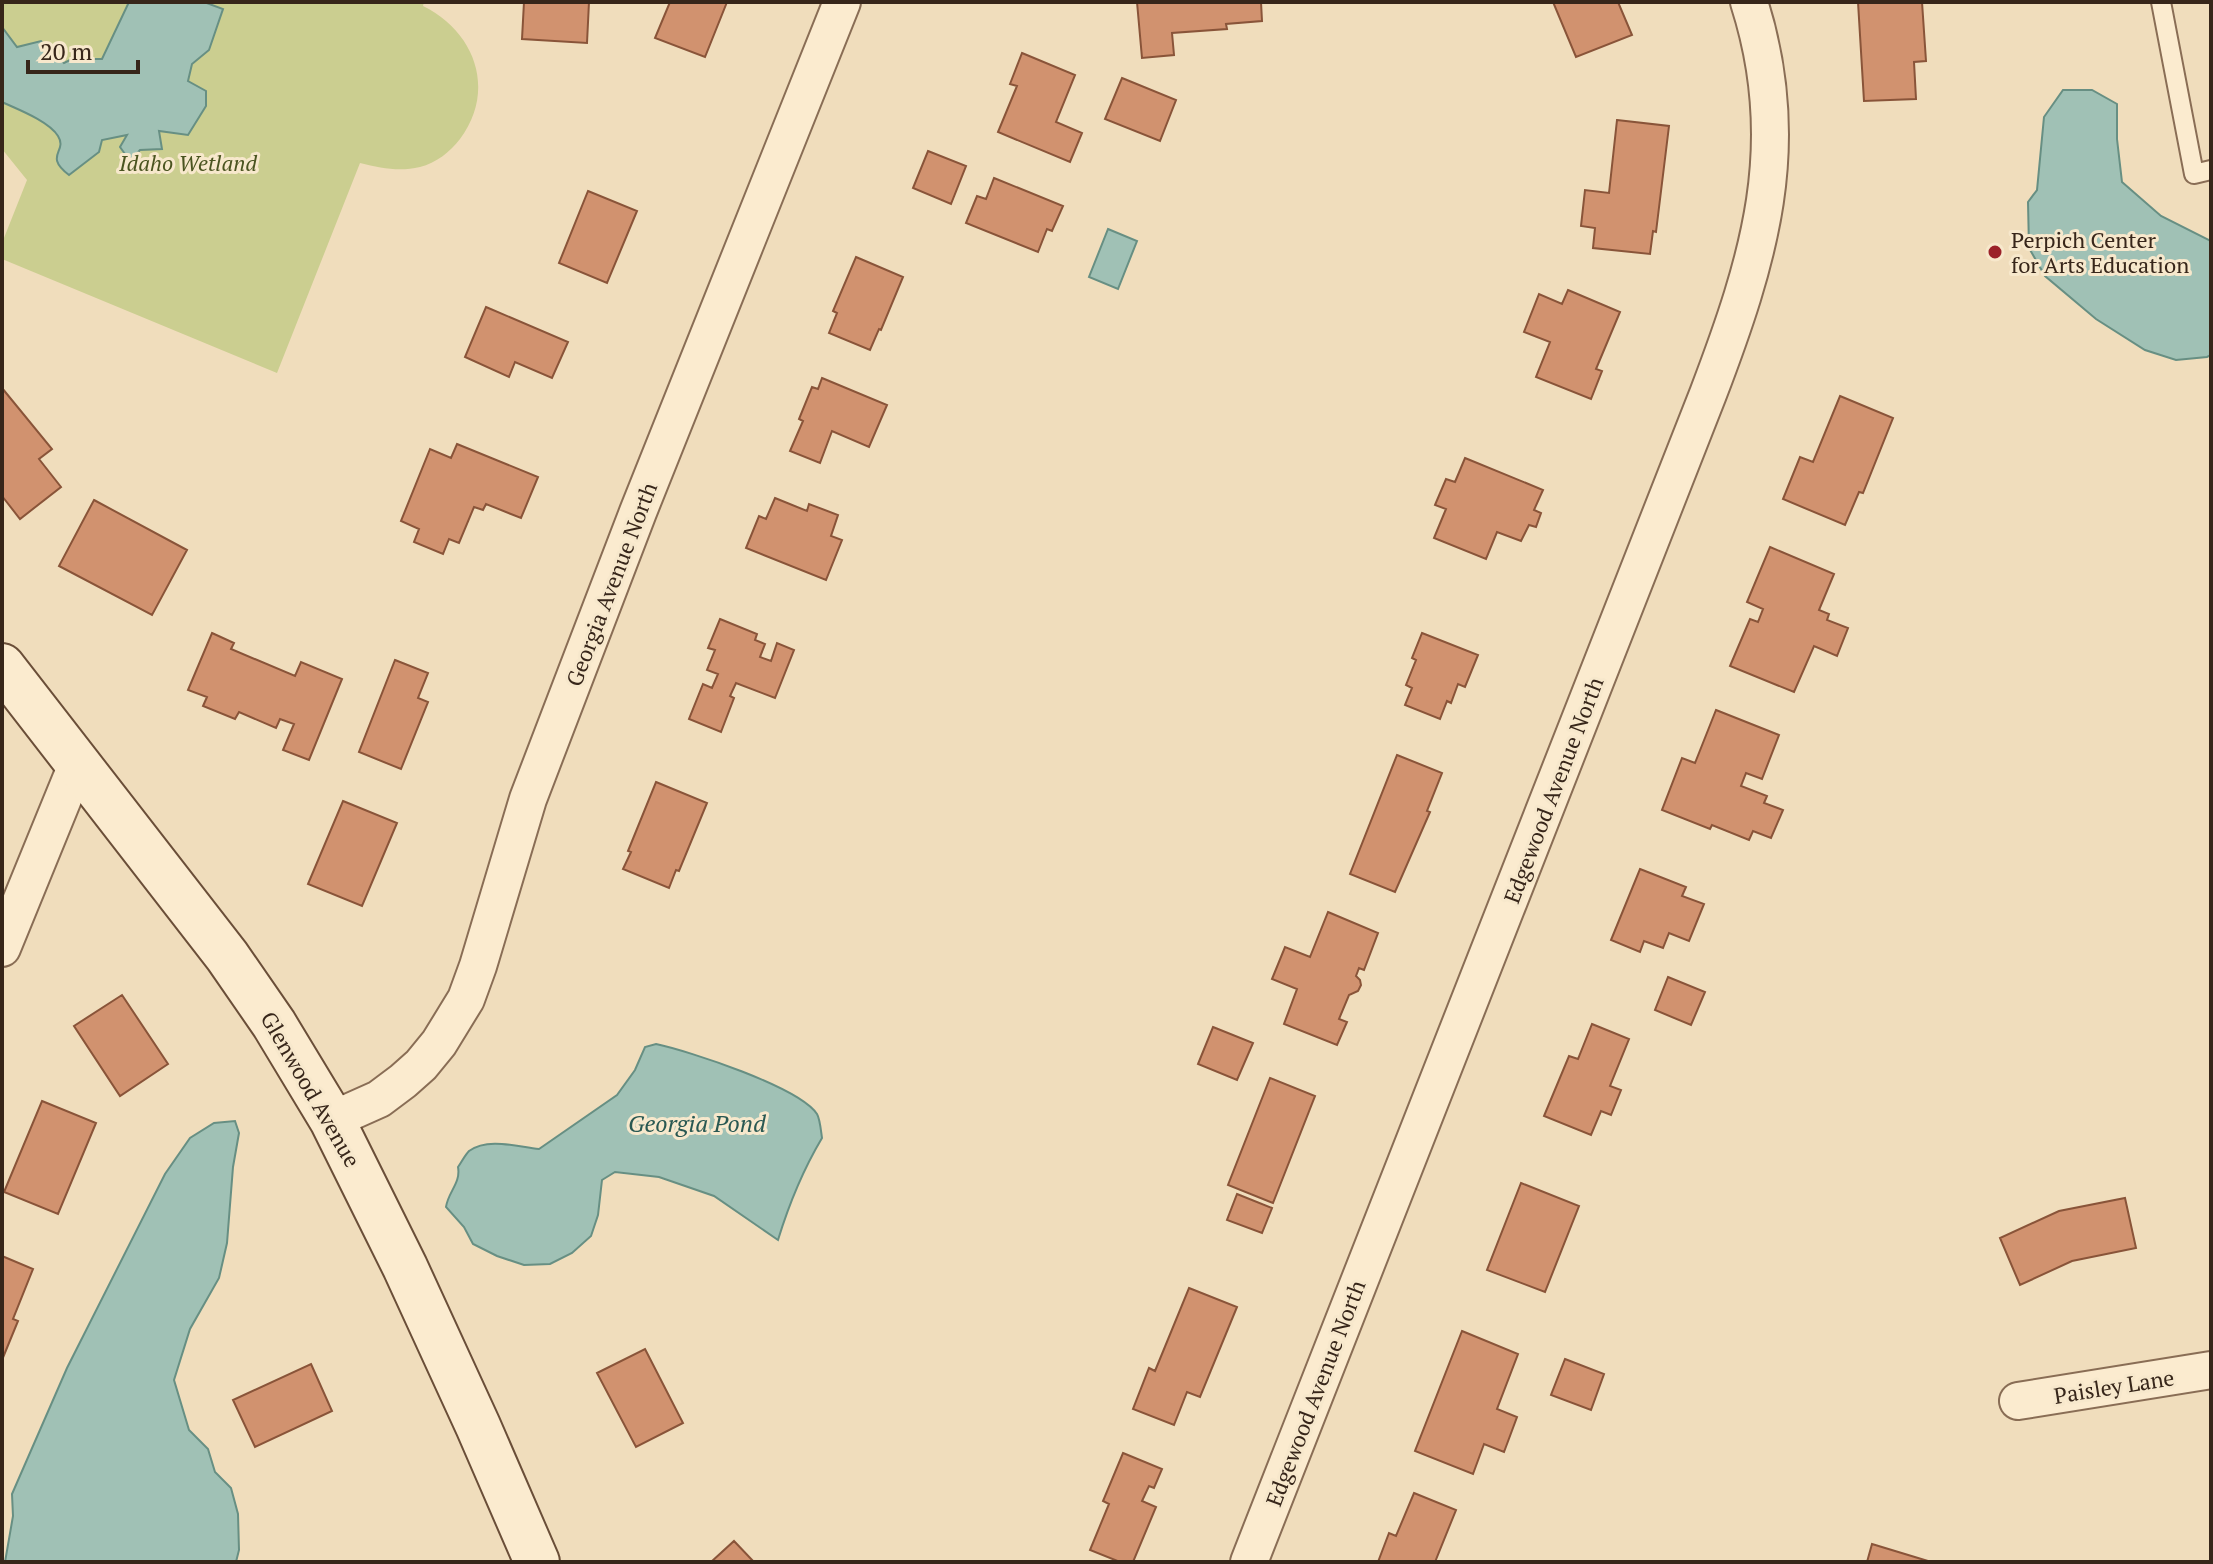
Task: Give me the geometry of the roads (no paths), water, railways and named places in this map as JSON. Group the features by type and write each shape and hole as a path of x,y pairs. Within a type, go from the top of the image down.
{"street":[{"name":"Georgia Avenue North","path":"332,1120 379,1099 421,1065 439,1043 466,999 533,785 638,512 842,2"},
{"name":"Edgewood Avenue North","path":"1249,1562 1708,394 1748,282 1766,200 1771,118 1759,40 1749,2"},
{"name":"Glenwood Avenue","path":"2,666 227,956 274,1024 332,1120 405,1267 537,1562"},
{"path":"2,948 78,762"},
{"name":"Paisley Lane","path":"2018,1401 2211,1370"}],"lane":[{"path":"2161,2 2194,174 2211,170"}],"water":[{"path":"129,2 204,2 223,9 209,50 192,64 188,81 206,91 206,106 188,135 159,131 162,149 140,150 130,161 120,147 127,135 102,140 99,152 69,175 58,163 60,141 54,131 2,102 2,27 17,47 41,41 64,63 86,52 91,59 102,59"},
{"path":"2063,90 2092,90 2117,104 2122,182 2161,216 2211,241 2211,355 2176,360 2145,350 2096,319 2045,276 2029,248 2028,202 2037,190 2044,117"},
{"path":"1108,229 1137,241 1118,289 1089,277"},
{"name":"Georgia Pond","path":"656,1044 717,1062 767,1082 789,1093 817,1114 822,1138 797,1188 778,1240 714,1196 659,1177 615,1172 602,1180 598,1215 591,1236 572,1253 550,1264 524,1265 473,1244 464,1227 446,1207 458,1178 458,1167 469,1151 485,1144 539,1149 617,1095 635,1070 645,1047"},
{"path":"235,1121 239,1133 227,1243 219,1278 190,1329 174,1380 189,1430 208,1449 215,1472 231,1488 238,1514 239,1550 236,1562 5,1562 13,1516 12,1494 67,1368 165,1174 190,1138 214,1123"}],"place":[{"name":"Perpich Center for Arts Education","path":"1995,252"}],"park label":[{"name":"Idaho Wetland","path":"188,162"}]}
